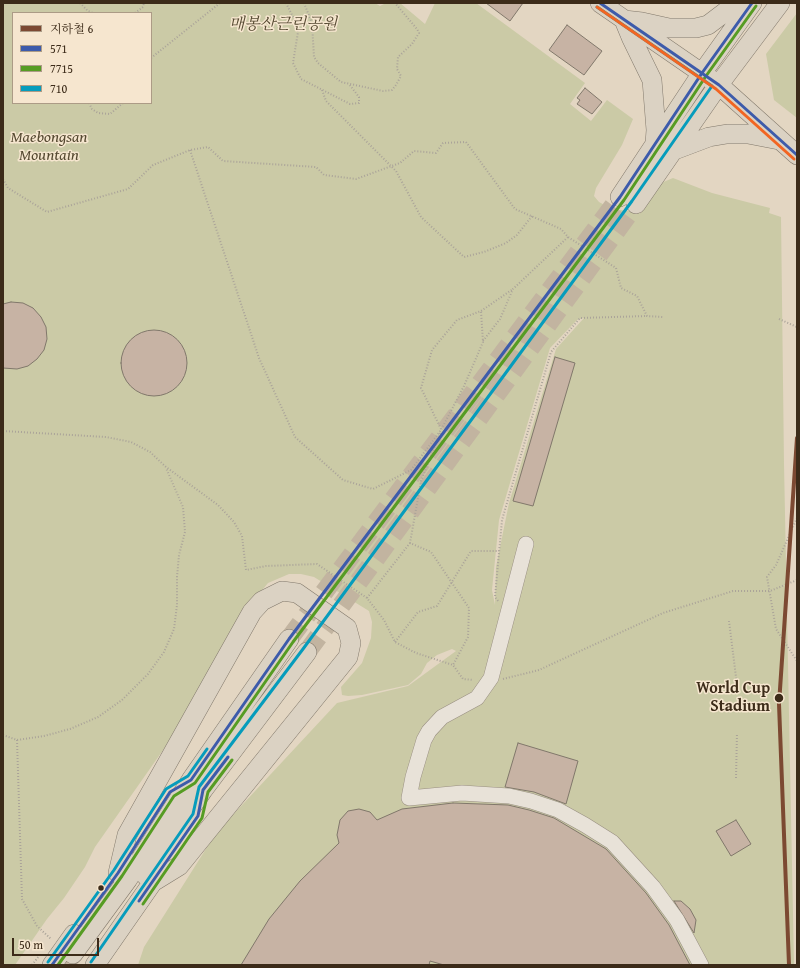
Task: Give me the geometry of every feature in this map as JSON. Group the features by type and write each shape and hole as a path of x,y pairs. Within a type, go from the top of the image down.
{"main road":[{"path":"600,3 719,85 797,155"},
{"path":"624,20 670,28 696,28 708,25 737,3"},
{"path":"752,3 702,73 655,144 628,200 672,151 780,3"},
{"path":"624,20 652,80 656,130 655,144"},
{"path":"672,151 727,134 748,134 779,140"},
{"path":"118,873 127,835 252,612 262,601 282,591 297,593 347,628 351,643 348,658 180,866 153,882"},
{"path":"84,960 153,882 198,816 197,785 289,639"},
{"path":"84,960 128,879 197,785 307,652"},
{"path":"52,965 118,873 170,792 197,785"}],"lane":[{"path":"526,544 490,680 477,698 442,717 429,731 424,740 413,777 409,798 462,793 509,796 531,801 558,810 585,825 612,842 653,887 677,920 701,965"}],"path":[{"path":"80,3 88,12"},
{"path":"136,12 143,7 144,3"},
{"path":"152,57 220,3"},
{"path":"286,3 295,21 298,32 293,64 295,71 301,79 350,104 359,103 359,97 349,84"},
{"path":"304,3 312,23 314,50 318,64 341,82 383,91 392,90 396,85 401,76 397,69 398,57 412,44 419,33 417,28 395,3"},
{"path":"322,90 326,101 396,170 421,217 464,257 484,252 506,243 517,235 532,216"},
{"path":"90,104 92,109 98,113 110,114 122,104"},
{"path":"3,179 8,188 47,212 128,189 153,165 190,150 208,146 223,161 316,167 324,175 356,179 400,163 414,151 436,153 443,144 466,142 515,209 561,229 568,237 616,268 621,288 638,296 647,316"},
{"path":"190,150 258,358 295,437 343,480 373,489 411,470 441,430"},
{"path":"441,430 421,388 432,350 457,320 481,311 513,289 568,237"},
{"path":"367,598 410,543 421,480 441,430 464,386 482,342 500,319 513,289"},
{"path":"481,311 482,342"},
{"path":"508,612 494,597 502,520 551,352 580,318 663,317"},
{"path":"779,319 797,327"},
{"path":"3,431 99,437 131,442 150,452 166,467 218,505 234,522 242,536 246,570 266,566 317,564 367,598 384,620 395,642 416,653 453,665 463,679 497,681 539,670 663,613 733,591 770,591 797,580"},
{"path":"3,735 17,740 44,736 70,729 98,717 122,700 148,674 164,652 174,629 177,605 177,569 185,532 183,507 166,467"},
{"path":"797,518 776,565 767,577 776,628 797,661"},
{"path":"410,543 431,552 468,608 468,637 453,665"},
{"path":"395,642 418,612 437,606 471,551 499,551"},
{"path":"729,621 737,685"},
{"path":"736,778 737,733"},
{"path":"17,740 22,899 37,926 52,939"}],"green space":[{"path":"3,3 375,3 380,6 386,3 400,3 425,24 435,3 476,3 585,83 570,104 591,121 607,100 633,119 622,145 596,188 594,196 599,202 612,209 630,211 661,183 673,178 712,193 770,208 769,213 781,217 784,464 794,965 138,965 144,947 216,833 337,703 408,686 456,651 452,649 437,655 427,663 421,674 408,685 362,695 342,695 341,687 362,663 371,638 372,622 369,611 314,577 301,574 289,574 268,583 258,595 168,743 95,847 85,867 64,898 47,919 15,965 3,965","holes":["584,318 556,349 509,503 496,567 495,605 492,590 499,520 550,348 577,320"]},
{"path":"797,13 797,118 774,100 766,54"}],"building":[{"path":"486,3 523,3 510,21"},
{"path":"567,25 602,51 584,75 549,50"},
{"path":"585,88 602,102 592,114 577,104 580,100 577,98"},
{"path":"11,302 23,303 33,308 41,317 46,327 47,339 44,350 37,359 28,366 17,369 3,368 3,304"},
{"path":"148,330 160,330 172,335 182,345 187,357 185,376 172,391 160,396 148,396 136,391 126,381 121,369 121,357 126,345 136,335"},
{"path":"555,357 575,363 533,506 513,501"},
{"path":"518,743 578,761 566,804 534,792 505,787"},
{"path":"453,803 508,805 529,810 554,818 606,849 646,893 669,925 690,965 444,965 430,961 429,965 241,965 269,919 300,881 339,843 337,835 340,820 348,811 359,809 370,812 377,820 402,809"},
{"path":"736,820 751,844 731,856 716,831"},
{"path":"674,901 681,901 690,909 696,920 694,933"}],"tunnel":[{"path":"289,639 620,197"},
{"path":"307,652 636,204"},
{"path":"64,965 73,954"}],"metro line":[{"name":"6","path":"789,965 779,704 797,438"}],"transit line":[{"path":"600,3 719,85 797,155"},
{"name":"571","path":"52,965 118,873 170,792 191,780 289,639 620,197 702,73 752,3"},
{"name":"7715","path":"58,965 122,876 174,796 195,783 293,642 624,200 706,76 756,6"},
{"name":"710","path":"91,962 193,814 199,787 303,649 632,201 712,86 597,7"},
{"path":"597,7 716,89 794,159"},
{"name":"710","path":"48,962 114,870 166,789 188,776 207,749"},
{"name":"571","path":"139,901 198,816 203,790 228,757"},
{"name":"7715","path":"143,904 202,818 208,792 232,760"}],"place":[{"name":"World Cup Stadium","path":"779,698"}],"park label":[{"name":"매봉산근린공원","path":"283,25"},
{"name":"Maebongsan Mountain","path":"49,147"}]}
